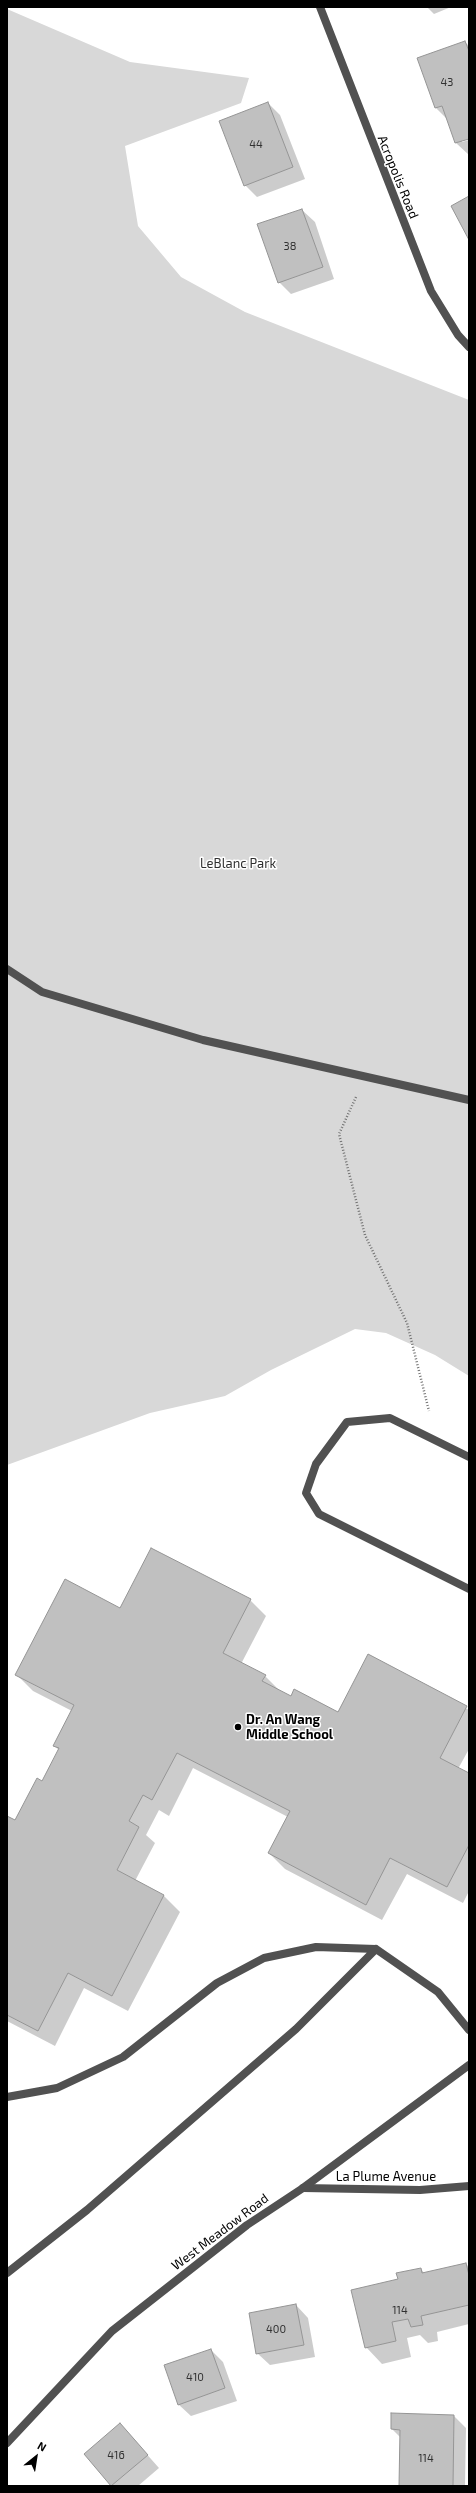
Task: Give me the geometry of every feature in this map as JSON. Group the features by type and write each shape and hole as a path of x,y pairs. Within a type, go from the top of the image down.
{"street":[{"name":"Acropolis Road","path":"320,7 431,291 458,336 469,347"},
{"path":"7,969 49,995 204,1040 469,1100"},
{"path":"469,1457 390,1418 348,1422 316,1464 306,1493 319,1514 469,1589"},
{"path":"7,2097 57,2088 123,2057 217,1983 264,1958 316,1948 376,1949 438,1992 469,2030"},
{"path":"7,2272 86,2210 296,2029 376,1949"},
{"name":"West Meadow Road","path":"7,2443 112,2331 247,2224 303,2188 469,2065"},
{"name":"La Plume Avenue","path":"303,2188 420,2190 469,2186"}],"path":[{"path":"365,1076 339,1134 365,1235 407,1323 436,1441"}],"green space":[{"name":"LeBlanc Park","path":"7,9 130,62 249,78 241,103 125,146 138,226 181,277 245,312 469,400 469,1376 435,1355 386,1333 355,1329 271,1370 225,1396 150,1413 7,1465"}],"building":[{"path":"465,41 469,51 469,139 455,143 442,106 435,108 417,58"},
{"path":"268,102 293,167 244,186 219,121"},
{"path":"469,196 469,240 451,206"},
{"path":"302,209 323,267 278,283 257,224"},
{"path":"151,1548 251,1599 223,1653 266,1675 262,1681 291,1696 294,1689 338,1712 368,1654 467,1706 440,1758 469,1773 469,1845 447,1887 390,1858 366,1905 268,1853 290,1811 177,1753 152,1800 143,1795 129,1821 139,1827 117,1870 164,1895 112,1996 68,1973 38,2031 7,2015 7,1816 15,1820 37,1778 42,1781 59,1748 53,1746 74,1705 15,1675 65,1579 120,1608"},
{"path":"466,2263 469,2275 469,2305 421,2316 423,2325 411,2327 408,2319 392,2322 396,2341 365,2348 351,2290 398,2279 396,2273 421,2268 422,2273"},
{"path":"296,2304 304,2345 256,2354 249,2313"},
{"path":"211,2349 225,2388 178,2405 164,2365"},
{"path":"391,2413 454,2415 453,2486 399,2486 400,2430 391,2429"},
{"path":"120,2423 148,2455 111,2486 84,2454"}],"place":[{"name":"Dr. An Wang Middle School","path":"238,1727"}]}
